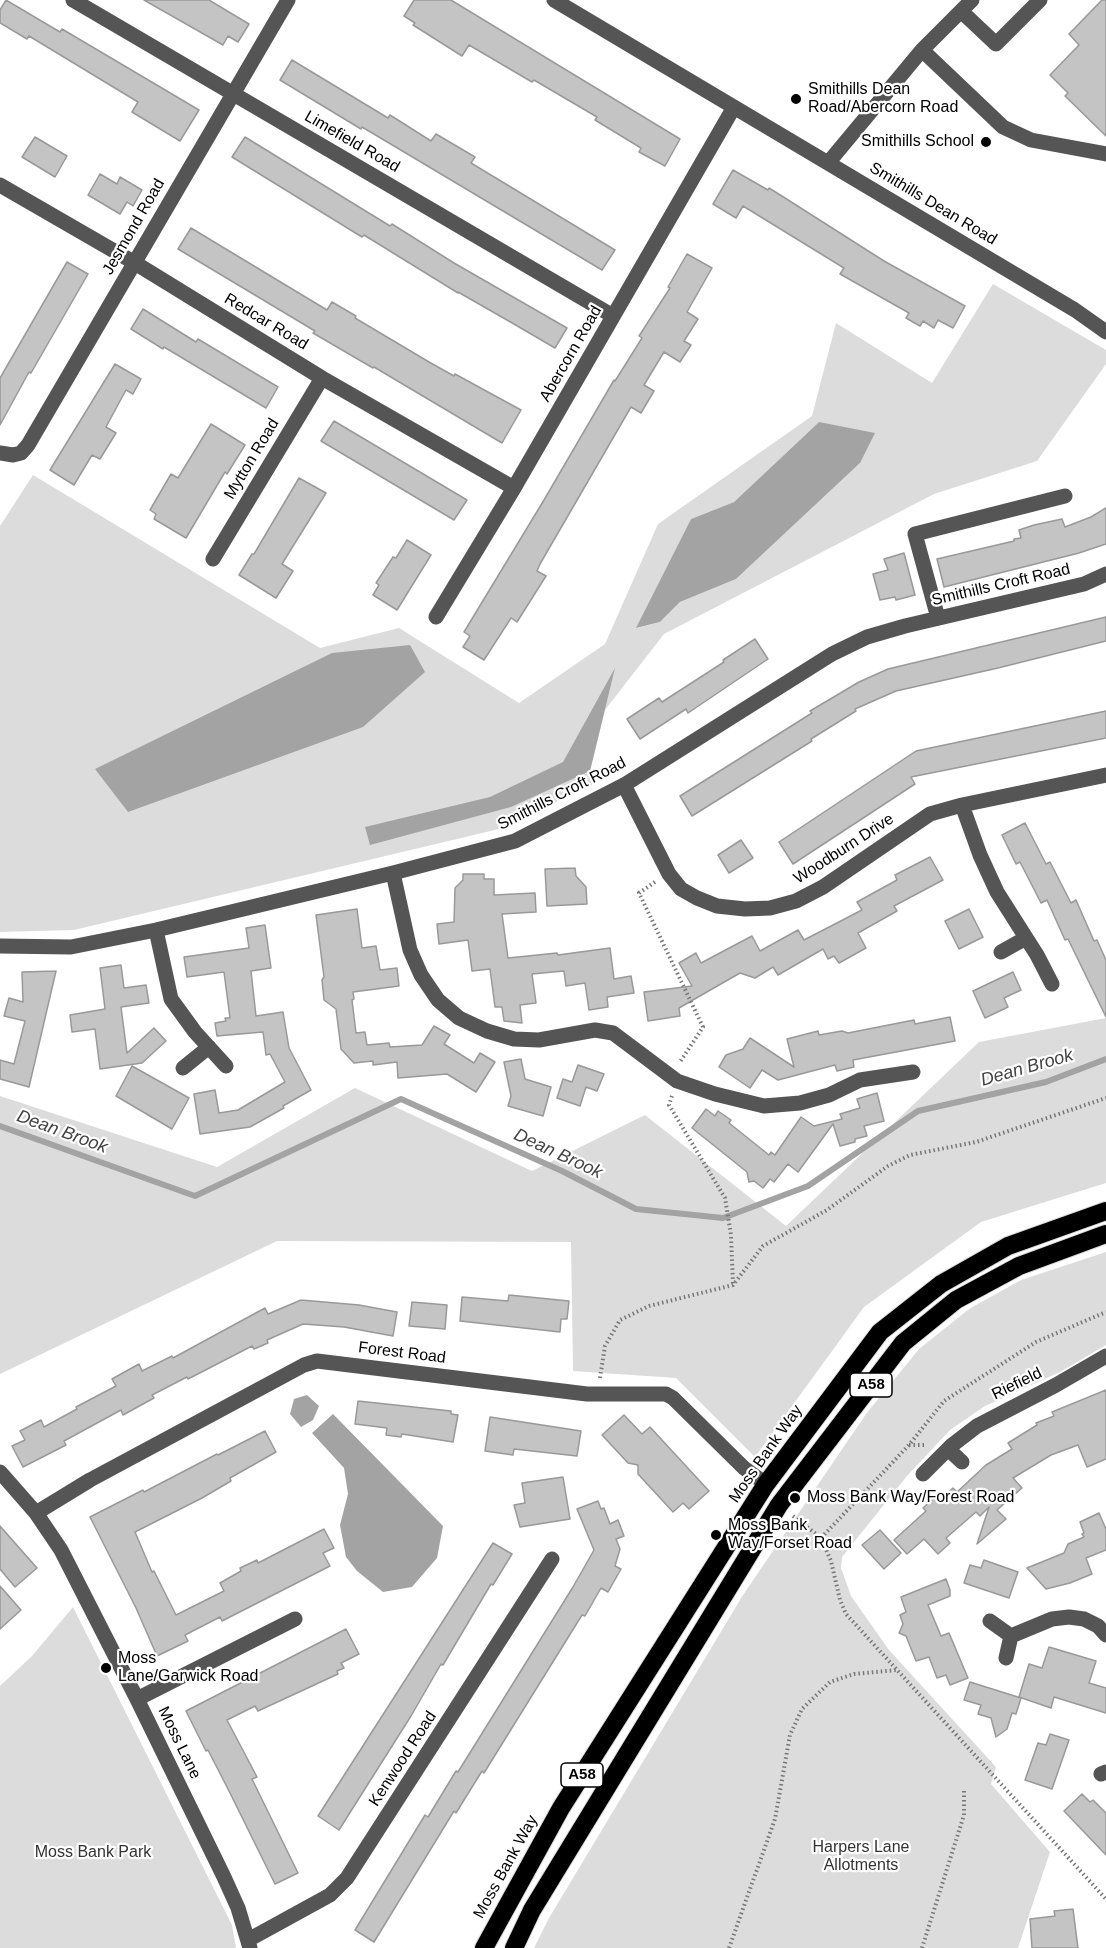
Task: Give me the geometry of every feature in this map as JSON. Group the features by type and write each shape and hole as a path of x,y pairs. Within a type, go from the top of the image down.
{"highway":[{"name":"Moss Bank Way","path":"484,1948 561,1808 766,1484 880,1332 941,1284 1008,1246 1106,1211"},
{"name":"A58","path":"514,1948 532,1910 779,1505 903,1343 956,1300 1019,1266 1106,1234"}],"street":[{"name":"Limefield Road","path":"73,0 613,316"},
{"name":"Jesmond Road","path":"0,453 13,455 21,453 28,445 288,0"},
{"name":"Smithills Dean Road","path":"554,0 1075,310 1106,332"},
{"path":"828,163 921,50 967,5 996,44 1040,0"},
{"path":"921,50 1003,127 1031,140 1106,154"},
{"name":"Abercorn Road","path":"436,617 514,488 734,107"},
{"name":"Redcar Road","path":"0,185 135,263 322,378 514,488"},
{"name":"Mytton Road","path":"213,559 322,378"},
{"path":"938,618 915,534 1065,496"},
{"name":"Smithills Croft Road","path":"0,946 71,947 156,930 515,841 624,785 832,654 867,638 905,626 1084,584 1106,574"},
{"name":"Woodburn Drive","path":"624,785 669,874 681,889 717,906 745,909 770,908 796,901 823,887 930,814 962,805 1106,775"},
{"path":"962,805 993,883 1052,984"},
{"path":"393,873 410,950 421,975 438,1000 459,1018 487,1031 514,1039 539,1040 595,1030 613,1033 673,1079 715,1094 764,1106 800,1103 829,1095 860,1080 906,1078"},
{"path":"156,930 171,999 195,1032 226,1066"},
{"path":"1001,952 1026,938"},
{"path":"183,1068 209,1047"},
{"name":"Riefield","path":"922,1474 969,1431 990,1417 1106,1356"},
{"name":"Forest Road","path":"36,1513 100,1474 304,1365 317,1361 587,1394 666,1394 673,1398 744,1468 766,1484"},
{"path":"948,1449 962,1462"},
{"name":"Moss Lane","path":"0,1472 36,1513 61,1550 224,1877 238,1908 249,1944"},
{"name":"Kenwood Road","path":"249,1944 330,1895 347,1878 552,1559"},
{"path":"1011,1636 1052,1619 1069,1617 1084,1619 1098,1626 1106,1635"},
{"path":"137,1699 295,1618"},
{"path":"990,1621 1011,1636"},
{"path":"1006,1659 1011,1636"}],"path":[{"path":"669,874 639,893 703,1027 673,1079 669,1105 724,1198 731,1235 733,1285"},
{"path":"597,1394 605,1346 620,1320 649,1306 733,1285 763,1246 828,1210 888,1166 910,1155 976,1142 1106,1098"},
{"path":"821,1538 909,1445 944,1401 1036,1342 1106,1312"},
{"path":"779,1505 821,1538 831,1561 840,1600 846,1614 1106,1899"},
{"path":"729,1948 775,1819 790,1735 802,1709 830,1682 854,1674 897,1670"},
{"path":"922,1948 964,1815 964,1790"}],"green space":[{"path":"993,284 1106,350 1106,364 1037,461 934,494 664,634 605,710 590,771 592,785 499,829 74,930 0,932 0,526 33,475 320,648 399,628 519,703 605,644 658,524 812,416 836,323 932,383","holes":["819,422 860,463 736,579 680,602 660,622 637,628 691,519 734,502"]},
{"path":"1106,1018 1106,1183 981,1222 864,1307 755,1457 676,1378 573,1371 571,1242 277,1241 0,1374 0,1096 217,1167 355,1088 532,1171 645,1115 786,1226 979,1042"},
{"name":"Harpers Lane Allotments","path":"1106,1252 1106,1345 1060,1372 985,1406 950,1430 907,1476 842,1557 841,1568 851,1596 889,1650 996,1767 991,1784 1050,1852 1018,1948 534,1948 549,1918 743,1595 866,1414 919,1349 969,1309 1021,1280"},
{"name":"Moss Bank Park","path":"73,1607 232,1925 236,1948 0,1948 0,1686 32,1656"}],"shaded area":[{"path":"819,422 875,433 860,463 736,579 680,602 660,622 636,628 691,519 734,502"},
{"path":"410,645 425,672 363,727 128,812 95,769 332,653"},
{"path":"615,668 590,771 511,807 370,845 365,827 490,797 563,762"},
{"path":"307,1395 319,1406 313,1420 301,1427 290,1414 294,1399"},
{"path":"333,1414 443,1526 437,1558 412,1587 383,1592 357,1571 346,1557 340,1525 348,1494 344,1468 312,1433"}],"building":[{"path":"6,0 60,32 62,29 199,110 180,141 132,112 138,102 29,36 27,39 0,23 0,10"},
{"path":"144,0 209,0 249,24 238,42 228,36 223,45"},
{"path":"414,0 451,0 680,139 665,166 639,152 641,148 595,120 597,117 534,80 532,82 469,45 462,56 413,25 415,23 404,16"},
{"path":"1102,0 1106,0 1106,136 1065,96 1068,93 1050,75 1079,45 1069,34"},
{"path":"292,60 388,118 390,115 431,141 436,134 475,157 471,163 615,250 602,270 362,127 361,129 280,80"},
{"path":"35,137 67,156 55,177 22,157"},
{"path":"245,137 390,226 392,224 454,263 567,328 555,348 458,293 364,235 362,237 232,157"},
{"path":"733,170 768,190 769,188 884,261 965,306 953,328 938,320 934,328 923,321 920,326 906,318 909,313 840,274 844,268 743,206 736,218 713,204"},
{"path":"100,174 117,184 120,177 142,190 133,206 127,202 120,214 88,195"},
{"path":"191,228 327,310 332,302 429,362 521,410 502,443 313,333 315,331 178,249"},
{"path":"687,254 712,268 687,312 698,319 684,341 691,345 680,362 664,352 644,385 654,391 641,413 631,407 540,564 537,571 546,576 517,622 511,618 484,660 463,647 470,636 464,632 614,380 642,338 639,336 670,288 668,287"},
{"path":"67,262 88,274 0,425 0,378"},
{"path":"143,309 196,342 198,339 278,387 266,408 131,329"},
{"path":"115,364 141,379 133,394 126,390 106,427 116,433 100,459 92,455 74,485 50,470"},
{"path":"334,421 467,500 454,520 321,441"},
{"path":"211,424 245,445 227,474 225,472 186,538 154,519 156,514 150,510 171,474 178,478"},
{"path":"299,478 326,493 282,564 293,571 276,598 239,575"},
{"path":"1106,508 1106,544 944,587 937,559 1014,541 1014,539 1021,538 1019,530 1034,525 1062,519 1065,527 1091,517"},
{"path":"407,540 431,555 397,610 373,595 379,585 376,583"},
{"path":"904,553 915,595 896,600 895,597 880,600 873,574 888,570 884,559"},
{"path":"1106,617 1106,641 896,691 855,709 856,711 811,739 812,741 692,816 680,796 812,713 810,711 859,682 888,669"},
{"path":"755,639 768,659 688,713 686,709 640,739 627,719 659,698 662,702"},
{"path":"1106,711 1106,738 911,777 915,784 793,864 779,842 916,751"},
{"path":"1025,823 1046,864 1050,862 1071,903 1076,900 1094,941 1097,940 1106,960 1106,1017 1068,939 1065,940 1047,900 1041,903 1020,862 1016,864 1002,835"},
{"path":"741,840 753,858 729,873 718,855"},
{"path":"930,857 943,880 894,906 897,911 858,933 866,948 839,963 834,956 828,959 823,949 778,975 773,967 755,978 740,973 679,1008 680,1016 648,1021 644,992 692,986 679,963 696,953 701,963 752,936 760,951 798,930 804,940 862,910 857,902 897,880 895,875"},
{"path":"575,868 576,876 586,887 587,904 547,906 545,869"},
{"path":"463,874 484,874 484,879 494,879 494,895 535,893 536,912 502,914 508,958 557,953 558,955 610,948 614,979 631,976 634,993 607,997 608,1007 589,1010 585,983 566,986 564,971 532,974 536,1003 520,1005 522,1023 504,1021 502,1007 495,1007 490,969 472,971 468,940 439,944 437,924 454,922 455,888 463,880"},
{"path":"357,909 362,948 376,946 380,970 397,968 399,986 353,992 356,1033 365,1032 367,1045 389,1043 390,1047 422,1045 434,1026 450,1035 444,1044 474,1063 480,1053 495,1062 476,1092 447,1074 398,1078 397,1062 373,1065 373,1061 354,1063 341,1049 336,1009 324,1000 322,980 324,977 316,915"},
{"path":"969,909 983,937 959,949 945,921"},
{"path":"265,925 271,968 251,971 256,1016 283,1012 289,1048 311,1090 250,1127 200,1134 194,1094 215,1090 219,1113 238,1110 285,1082 270,1054 266,1055 263,1032 217,1036 215,1023 230,1018 224,972 187,977 184,957 249,948 246,928"},
{"path":"121,965 124,988 146,985 149,1003 121,1007 127,1053 154,1028 166,1041 142,1063 100,1069 95,1029 72,1032 70,1015 105,1009 100,968"},
{"path":"56,971 29,1087 0,1079 0,1060 14,1064 25,1021 4,1016 9,998 23,1002 22,972"},
{"path":"1013,972 1021,990 1004,998 1008,1007 985,1018 973,991"},
{"path":"950,1017 955,1041 853,1060 854,1067 837,1071 835,1065 778,1080 762,1070 750,1088 719,1067 726,1055 743,1049 750,1038 794,1067 787,1039 818,1031 819,1035 842,1031 848,1033 914,1020 915,1024"},
{"path":"521,1059 525,1079 551,1087 543,1116 508,1106 511,1096 504,1062"},
{"path":"578,1065 604,1074 597,1091 586,1087 580,1106 557,1098 563,1079 572,1082"},
{"path":"132,1066 189,1098 172,1129 116,1096"},
{"path":"877,1093 884,1121 864,1126 867,1136 840,1146 833,1124 798,1172 788,1164 774,1182 770,1179 763,1188 754,1181 749,1182 747,1172 692,1128 706,1109 715,1116 718,1111 731,1120 729,1123 769,1155 771,1152 775,1155 801,1117 814,1126 842,1119 840,1114 860,1108 857,1099"},
{"path":"509,1295 569,1301 567,1319 561,1319 560,1332 460,1321 462,1297 508,1301"},
{"path":"301,1300 359,1305 397,1312 393,1336 344,1327 303,1324 267,1340 268,1343 254,1349 252,1346 188,1379 187,1377 152,1395 154,1398 123,1415 121,1410 64,1441 66,1445 23,1467 12,1446 25,1440 20,1431 41,1420 44,1427 77,1409 76,1407 116,1386 112,1379 139,1364 142,1371 172,1356 173,1358 265,1308 268,1314"},
{"path":"412,1302 447,1305 445,1329 409,1326"},
{"path":"1106,1390 1106,1459 1087,1467 1078,1445 1051,1455 1013,1478 1022,1488 997,1510 1006,1519 977,1544 989,1507 980,1516 976,1512 946,1538 950,1543 938,1554 924,1539 907,1554 894,1540 926,1511 923,1508 935,1497 939,1501 953,1488 957,1492 986,1465 1012,1449 1008,1443 1037,1425 1036,1423 1054,1416 1052,1412"},
{"path":"358,1401 451,1411 451,1414 458,1415 453,1442 402,1434 401,1437 386,1435 387,1428 355,1424"},
{"path":"624,1415 642,1434 650,1427 709,1491 689,1509 683,1503 673,1512 638,1474 638,1465 628,1463 602,1435"},
{"path":"490,1417 581,1431 577,1456 514,1449 513,1455 485,1451"},
{"path":"265,1431 276,1452 230,1478 231,1481 202,1498 135,1532 152,1572 154,1571 176,1615 224,1591 220,1583 241,1571 240,1568 257,1560 258,1563 324,1529 334,1548 323,1553 330,1566 222,1621 220,1617 185,1635 188,1641 157,1656 136,1608 90,1517"},
{"path":"563,1477 570,1519 520,1527 514,1505 525,1503 522,1483"},
{"path":"598,1501 601,1509 604,1508 610,1524 618,1520 624,1536 616,1539 620,1549 615,1566 621,1569 608,1592 601,1588 585,1616 582,1615 484,1773 482,1771 456,1813 454,1811 374,1942 355,1930 425,1815 428,1817 456,1771 458,1772 594,1550 577,1509"},
{"path":"1099,1513 1106,1529 1106,1550 1086,1558 1092,1574 1046,1589 1027,1568 1064,1553 1068,1544 1084,1537 1080,1522"},
{"path":"0,1526 37,1568 15,1587 0,1569"},
{"path":"880,1530 901,1553 884,1569 862,1545"},
{"path":"493,1543 512,1554 493,1585 491,1584 339,1830 318,1816"},
{"path":"984,1560 1018,1572 1009,1598 964,1583 970,1565 981,1568"},
{"path":"946,1579 950,1596 928,1605 941,1636 949,1633 968,1678 950,1685 946,1675 937,1678 929,1657 916,1661 906,1636 899,1633 903,1624 900,1615 906,1612 901,1597"},
{"path":"0,1586 21,1610 0,1629"},
{"path":"346,1629 359,1654 341,1663 344,1668 337,1671 338,1674 258,1711 255,1706 227,1720 257,1777 252,1779 298,1873 275,1884 186,1711"},
{"path":"1049,1647 1096,1661 1089,1683 1106,1688 1106,1713 1054,1697 1051,1708 1019,1697 1029,1664 1042,1668"},
{"path":"970,1682 1021,1698 1016,1714 1012,1713 1007,1729 996,1737 991,1718 978,1714 981,1705 964,1700"},
{"path":"1050,1734 1069,1740 1052,1789 1025,1780 1038,1743 1046,1745"},
{"path":"1082,1794 1090,1802 1093,1800 1106,1813 1106,1855 1064,1811"},
{"path":"1073,1909 1078,1948 1032,1948 1030,1919 1055,1916 1054,1911"}],"waterway":[{"name":"Dean Brook","path":"0,1126 195,1196 401,1099 562,1171 636,1209 723,1218 808,1186 918,1111 1046,1082 1106,1059"}],"place":[{"name":"Smithills Dean Road/Abercorn Road","path":"796,99"},
{"name":"Smithills School","path":"986,142"},
{"name":"Moss Bank Way/Forest Road","path":"795,1498"},
{"name":"Moss Bank Way/Forset Road","path":"716,1535"},
{"name":"Moss Lane/Garwick Road","path":"106,1668"}]}
